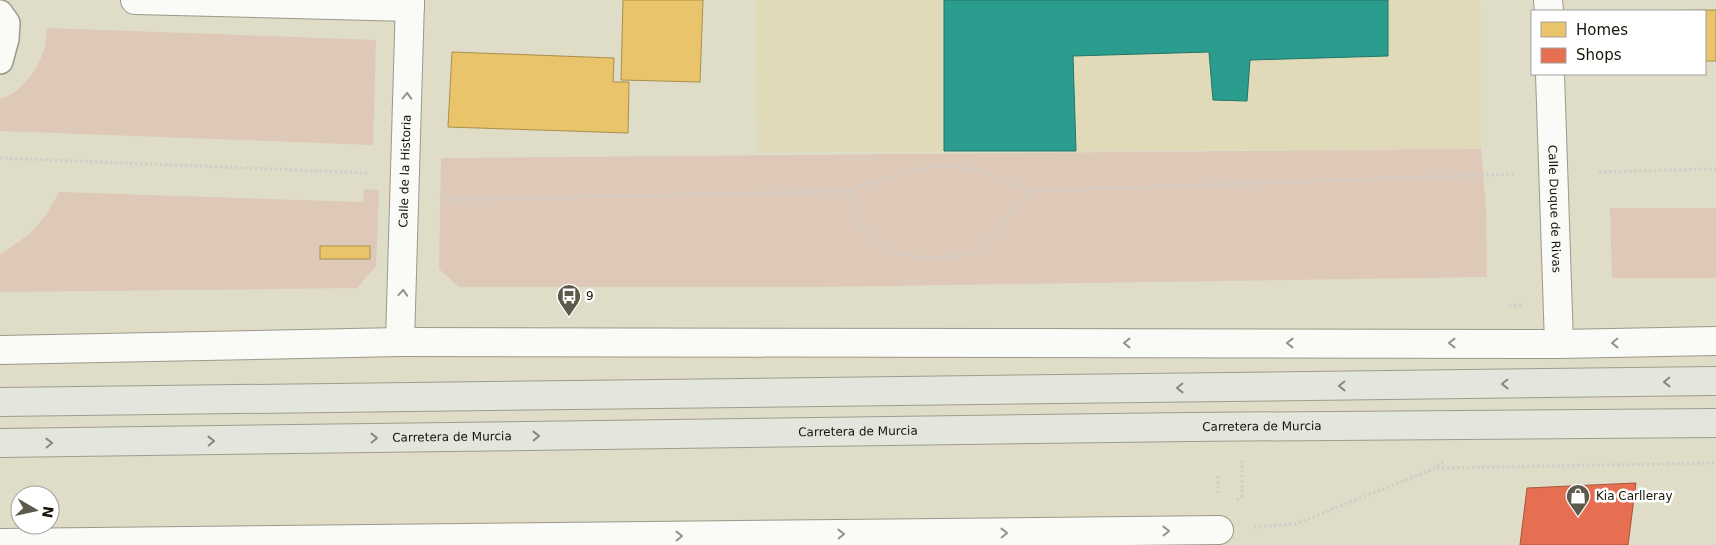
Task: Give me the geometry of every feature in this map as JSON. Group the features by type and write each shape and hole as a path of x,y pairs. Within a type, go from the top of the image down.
{"main road":[{"path":"0,402 1716,381"},
{"name":"Carretera de Murcia","path":"0,444 1188,427 1716,423"}],"street":[{"path":"135,0 410,4"},
{"name":"Calle de la Historia","path":"400,342 410,4"},
{"name":"Calle Duque de Rivas","path":"1550,75 1558,344"},
{"path":"0,350 400,342 1558,344 1716,342"},
{"path":"0,543 1218,530"}],"lane":[{"path":"0,13 7,23 6,39 0,61"}],"path":[{"path":"0,158 405,174 450,200 848,191 907,171 944,167 970,169 1032,191 1514,174"},
{"path":"1599,172 1716,169"},
{"path":"848,191 862,228 889,250 916,257 946,257 975,252 1000,230 1015,206 1032,191"},
{"path":"1218,530 1295,524 1436,468 1484,426"},
{"path":"1436,468 1716,463"}],"shaded area":[{"path":"756,0 1480,0 1481,149 757,152"},
{"path":"47,28 376,40 373,145 0,131 0,99 21,87 37,67 44,49"},
{"path":"1481,149 1486,209 1487,277 816,287 459,287 439,269 441,158"},
{"path":"364,189 379,190 376,266 357,288 0,292 0,254 35,228 47,213 59,192 363,202"},
{"path":"1610,208 1716,208 1716,278 1612,278"}],"building: Homes":[{"path":"623,0 703,0 700,82 621,80"},
{"path":"1706,10 1716,10 1716,61 1706,61"},
{"path":"452,52 614,58 613,82 629,82 628,133 448,127"},
{"path":"320,246 370,246 370,259 320,259"}],"building: Shops":[{"name":"Kia Carlleray","path":"1636,483 1628,545 1520,545 1527,488"}],"building: Schools":[{"path":"944,0 1388,0 1388,56 1250,60 1247,101 1213,100 1209,52 1073,56 1076,151 944,151"}],"place":[{"name":"9","path":"569,317"},
{"name":"Kia Carlleray","path":"1578,517"}]}
